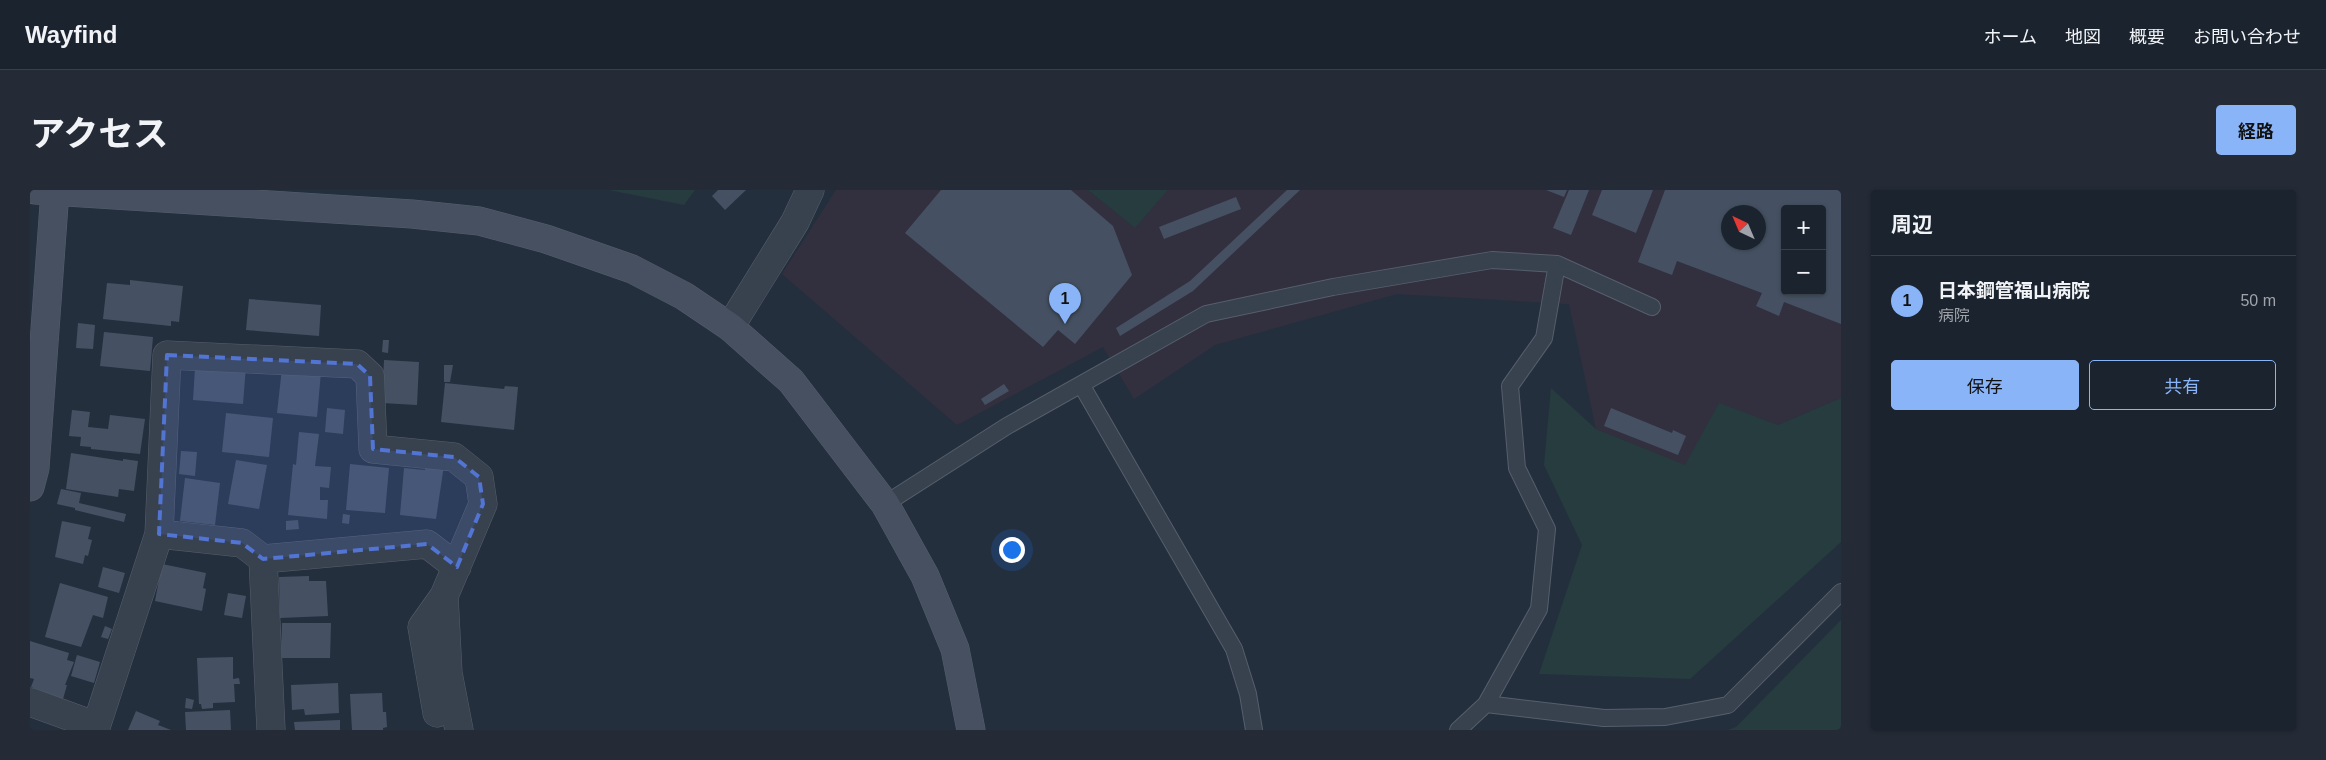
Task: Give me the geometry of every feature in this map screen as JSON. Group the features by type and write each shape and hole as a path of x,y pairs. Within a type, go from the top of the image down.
{"street":[{"path":"730,327 795,222 810,190"},
{"path":"30,487 35,468 45,191 412,214 479,222 546,239 632,269 684,296 730,327 791,381 885,504 925,576 955,650 971,730"},
{"path":"30,702 96,728 158,534 167,355 356,364 370,376 373,449 454,457 480,477 483,504 444,596 422,627 440,730"},
{"path":"158,534 242,544 263,559 427,544 458,566"},
{"path":"263,559 272,730"},
{"path":"444,596 448,673 459,730"}],"lane":[{"path":"885,504 1007,426 1082,386 1206,314 1333,287 1492,260 1556,264 1652,307"},
{"path":"1458,730 1486,704 1539,609 1547,530 1517,468 1510,386 1544,338 1556,264"},
{"path":"1082,386 1234,649 1248,694 1254,730"},
{"path":"1486,704 1604,718 1665,718 1728,705 1841,592"}],"highlighted area":[{"path":"167,355 357,364 370,376 373,449 454,457 479,477 483,504 457,567 427,544 263,559 242,543 159,534"}],"shaded area":[{"path":"836,190 1088,190 1135,228 1168,190 1841,190 1841,398 1778,425 1719,404 1686,466 1596,429 1569,304 1397,294 1215,345 1134,399 1103,347 957,425 782,274"}],"green space":[{"path":"609,190 695,190 684,205"},
{"path":"1088,190 1168,190 1135,228"},
{"path":"1551,388 1596,429 1685,465 1719,403 1778,425 1841,398 1841,542 1690,679 1539,674 1582,545 1544,465"},
{"path":"1841,620 1841,730 1728,730 1736,727"}],"building":[{"path":"718,190 746,190 725,210 712,196"},
{"path":"941,190 1071,190 1113,226 1132,275 1075,344 1058,330 1043,347 905,233"},
{"path":"1287,190 1300,190 1193,291 1120,336 1116,328 1190,281"},
{"path":"1546,190 1567,190 1564,197"},
{"path":"1569,190 1589,190 1571,235 1553,228"},
{"path":"1602,190 1653,190 1636,233 1592,215"},
{"path":"1665,190 1841,190 1841,324 1784,302 1779,316 1756,306 1762,293 1677,261 1672,275 1638,262"},
{"path":"1236,197 1241,209 1164,239 1159,227"},
{"path":"130,280 183,286 179,322 171,321 171,326 103,319 107,283 130,285"},
{"path":"249,299 321,305 319,336 246,330"},
{"path":"78,323 95,325 93,349 76,348"},
{"path":"104,332 153,337 150,371 100,366"},
{"path":"383,340 389,340 388,353 382,352"},
{"path":"384,360 419,362 417,405 382,403"},
{"path":"444,365 453,365 450,382 444,382"},
{"path":"246,366 243,404 193,400 195,368"},
{"path":"282,368 321,372 317,417 277,413"},
{"path":"445,383 504,389 505,386 518,387 514,430 441,422"},
{"path":"1004,384 1009,391 985,405 981,399"},
{"path":"327,408 345,410 343,434 325,432"},
{"path":"1611,408 1672,433 1673,430 1686,436 1678,455 1604,426"},
{"path":"72,410 90,412 88,427 108,429 110,415 145,419 140,454 91,449 91,447 80,446 81,437 69,436"},
{"path":"226,413 273,418 269,457 222,452"},
{"path":"299,432 319,434 315,466 331,467 329,488 320,487 320,500 328,500 327,519 288,515 293,464 296,465"},
{"path":"181,451 197,452 195,476 179,474"},
{"path":"71,453 123,461 123,459 138,461 134,491 119,489 118,497 66,489"},
{"path":"236,460 267,465 259,509 228,504"},
{"path":"426,463 444,465 436,519 400,515 404,468 425,470"},
{"path":"350,464 389,468 385,513 346,510"},
{"path":"185,478 220,483 215,525 180,521"},
{"path":"61,489 81,493 79,503 126,514 124,522 57,504"},
{"path":"343,514 350,515 349,524 342,523"},
{"path":"298,520 299,529 286,530 286,521"},
{"path":"62,521 91,527 88,539 92,540 88,556 85,555 83,564 55,557"},
{"path":"162,564 206,573 203,588 206,589 202,611 155,601"},
{"path":"103,567 125,573 119,593 98,587"},
{"path":"309,576 309,581 326,581 328,616 280,618 279,577"},
{"path":"60,583 108,597 103,618 93,615 81,647 45,637"},
{"path":"228,593 246,596 242,618 224,615"},
{"path":"282,623 331,623 330,658 281,658"},
{"path":"105,626 112,629 108,639 101,637"},
{"path":"30,641 69,653 67,660 74,662 65,685 67,685 63,699 31,687 34,679 30,678"},
{"path":"77,655 100,662 94,683 71,676"},
{"path":"233,657 233,679 239,678 240,684 234,684 235,702 213,703 213,708 202,709 201,704 199,704 197,658"},
{"path":"338,683 339,713 305,715 304,709 292,710 291,685"},
{"path":"382,693 383,712 386,712 387,727 383,728 383,730 352,730 350,694"},
{"path":"186,698 194,700 192,709 185,708"},
{"path":"230,710 231,730 186,730 185,712"},
{"path":"136,711 160,721 158,725 171,730 128,730"},
{"path":"340,720 340,730 295,730 294,722"}],"place":[{"name":"日本鋼管福山病院","path":"1065,324"}]}
